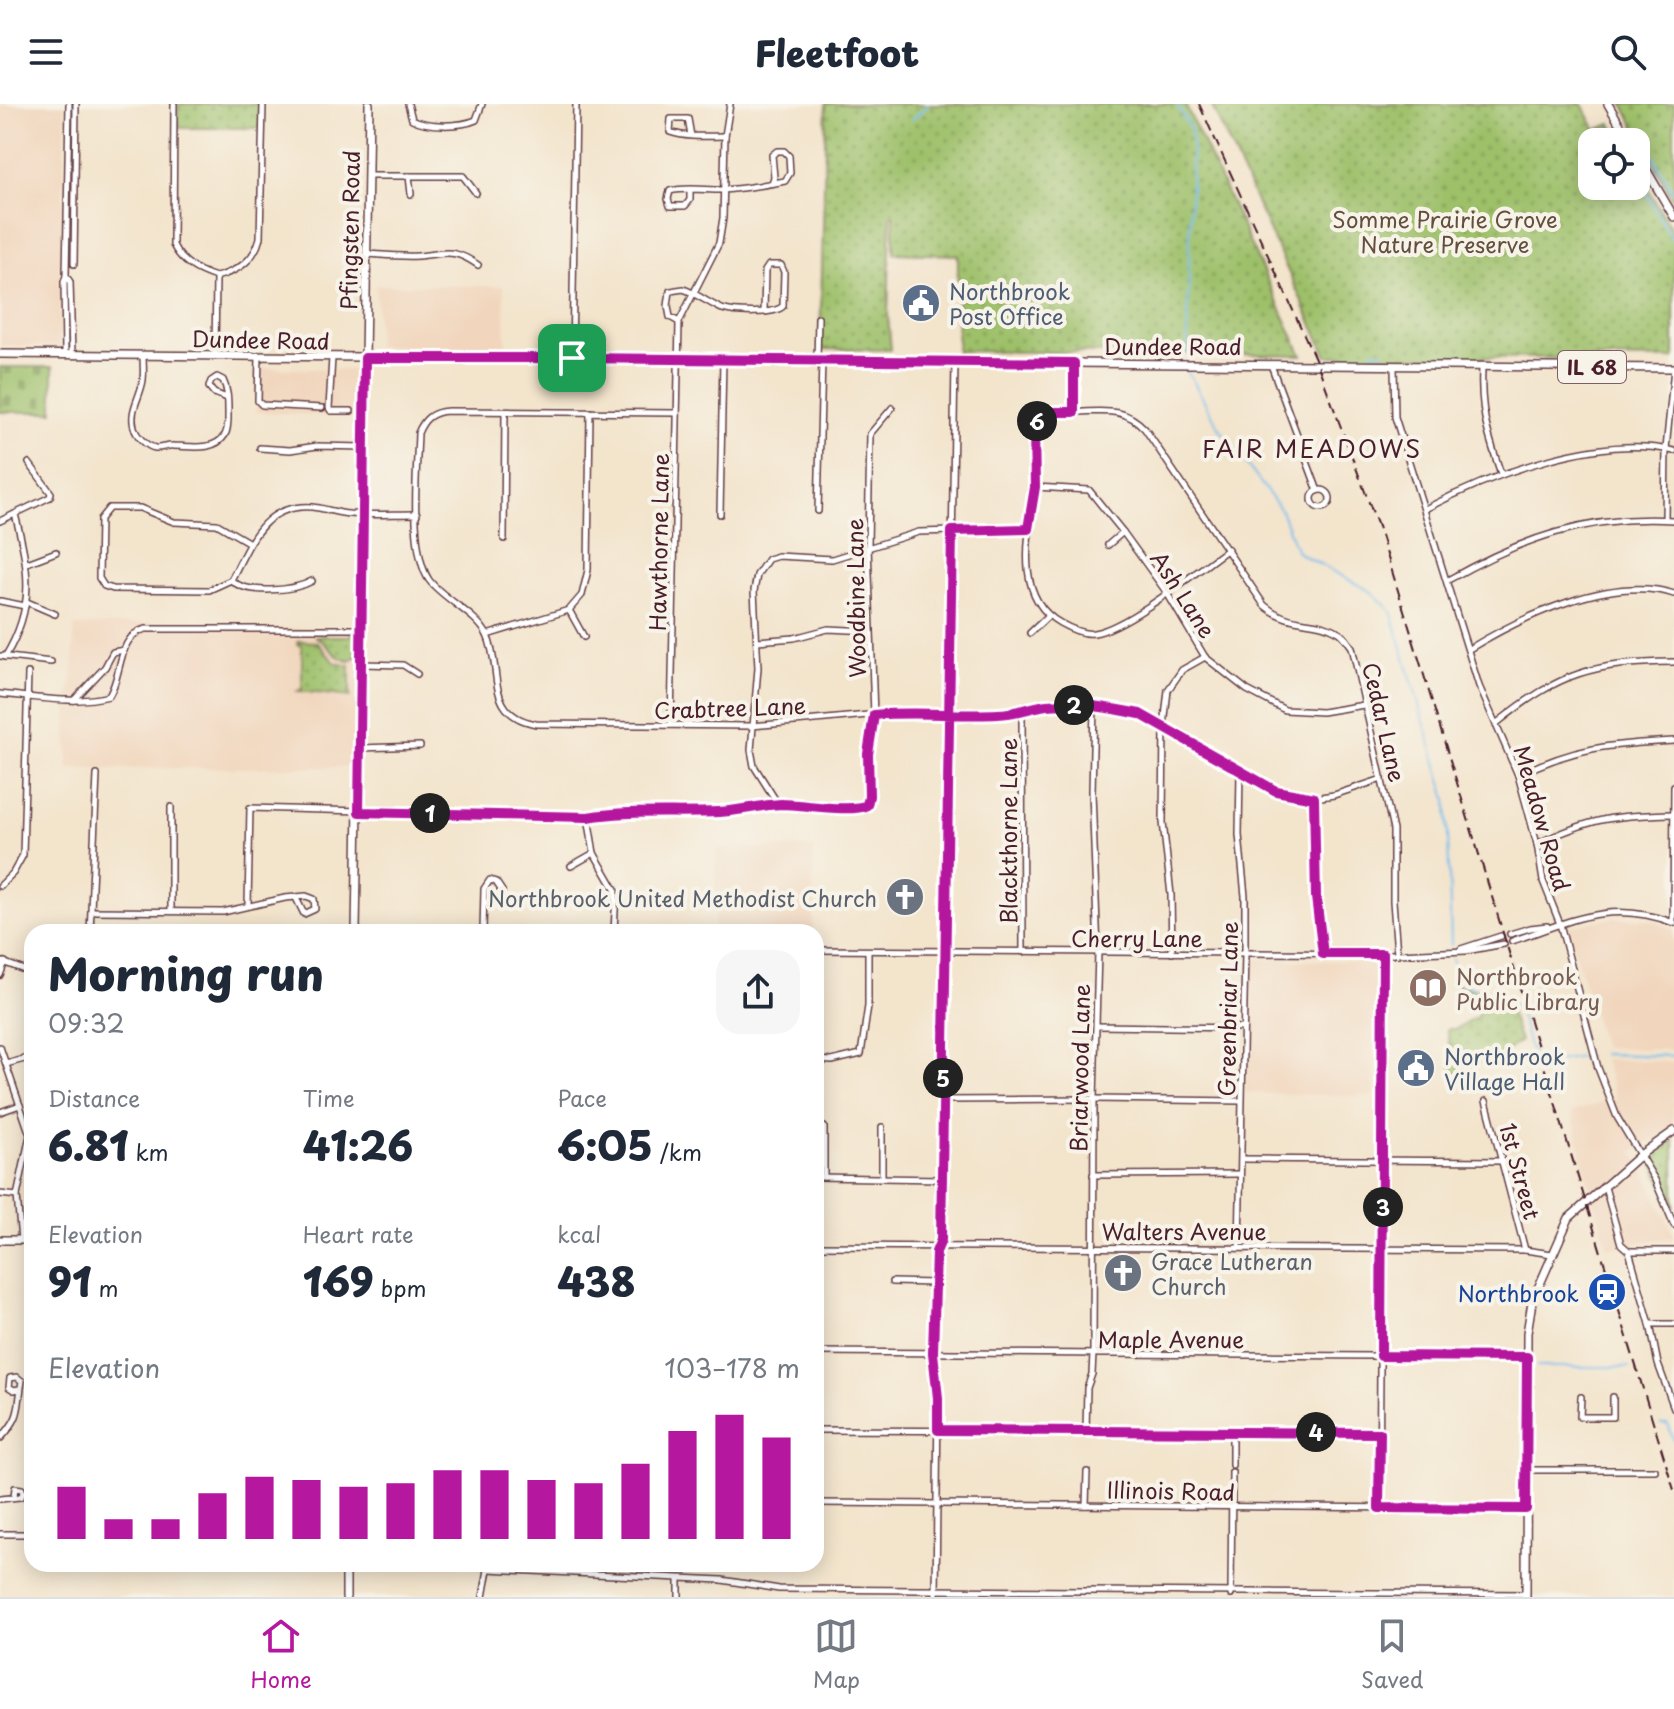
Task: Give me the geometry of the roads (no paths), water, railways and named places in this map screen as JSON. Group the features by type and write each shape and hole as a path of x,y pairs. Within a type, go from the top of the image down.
{"main road":[{"name":"Pfingsten Road","path":"356,924 369,104"},
{"path":"1608,104 1622,128"},
{"path":"1650,176 1674,217"},
{"name":"Dundee Road","path":"0,354 1674,368"},
{"path":"1526,1596 1527,1333 1532,1302 1569,1218 1640,1155 1674,1131"},
{"path":"0,1240 21,1240"},
{"path":"346,1572 346,1597"}],"street":[{"path":"68,354 64,282 69,104"},
{"path":"74,264 76,104"},
{"path":"174,104 173,245 186,263 216,277 232,272 257,252 260,238 263,104"},
{"path":"408,104 412,119 420,123 467,124 476,120 482,104"},
{"path":"572,358 576,104"},
{"path":"730,104 725,136 719,243 694,296 679,322 670,317 668,306 670,291 682,289 694,296 726,311 764,312 778,311 783,306 784,272 781,265 769,265 765,271 764,312"},
{"path":"691,136 688,119 671,119 670,132 691,136 725,136"},
{"path":"690,190 690,200 685,206 670,206 670,191 690,190 724,190 772,183 785,181 790,173 789,156 784,151 772,155 772,183"},
{"path":"368,176 463,176 476,193"},
{"path":"409,176 411,194"},
{"path":"66,218 74,218"},
{"path":"367,254 421,256 443,251 478,265"},
{"path":"215,356 216,277"},
{"path":"818,318 818,511"},
{"name":"Hawthorne Lane","path":"671,725 679,322"},
{"path":"143,355 143,382 135,400 132,424 137,435 155,448 203,447 217,442 225,435 227,398"},
{"path":"259,356 258,401 262,405 322,408"},
{"path":"332,358 329,408 331,411 351,411"},
{"path":"720,514 723,359"},
{"path":"936,1594 938,1398 933,1353 934,1283 941,1240 955,361"},
{"path":"1074,363 1074,412 1048,412 1038,419 1034,430 1035,487 1028,529 1030,588 1048,616 1068,627 1092,634 1112,627 1167,593 1228,549"},
{"path":"1270,364 1318,491"},
{"name":"Meadow Road","path":"1394,365 1395,417 1479,686 1518,775 1537,844 1543,881 1560,924 1596,1062 1617,1117 1655,1180 1674,1225"},
{"path":"1482,366 1480,399 1483,422 1501,474"},
{"path":"1665,519 1666,449 1674,368"},
{"name":"Woodbine Lane","path":"778,804 859,809 867,805 868,754 874,715 868,546 870,434 892,408"},
{"path":"590,412 588,570 582,595 569,610 487,635 429,580 418,549 418,433 422,423 429,415 438,412 590,412 676,413"},
{"path":"504,539 505,412"},
{"name":"Cedar Lane","path":"1074,412 1124,412 1136,420 1264,605 1286,620 1322,626 1340,633 1352,647 1393,830 1397,954"},
{"path":"260,448 364,447"},
{"path":"1425,509 1464,488 1501,474 1575,454 1620,448 1674,451"},
{"path":"0,521 50,497 51,493 29,463"},
{"name":"Ash Lane","path":"1035,487 1089,490 1167,593 1205,657 1247,690 1285,710 1322,712 1364,705"},
{"path":"248,542 217,524 174,522 140,508 109,508 100,519 99,578 104,586 113,589 209,590 231,580 248,542 269,519 293,508 318,507 363,514 417,514"},
{"path":"3,657 16,640 29,582 15,514"},
{"path":"1448,580 1491,555 1564,529 1604,522 1674,520"},
{"path":"248,905 250,808 588,817 614,813 721,812 778,804 754,766 751,750 758,668 754,591 760,568 768,559 778,556 832,559 919,532 1028,529"},
{"path":"1108,545 1123,532"},
{"path":"27,563 56,552"},
{"path":"231,580 238,587 298,589 312,581"},
{"path":"1469,649 1509,625 1565,603 1635,590 1674,594"},
{"path":"0,601 26,604 55,614"},
{"path":"569,610 584,637"},
{"path":"1030,633 1048,616"},
{"path":"0,694 74,700 97,700 109,696 116,685 124,650 133,634 146,629 361,629"},
{"path":"757,641 794,638 828,629 871,631"},
{"name":"Crabtree Lane","path":"487,635 497,689 508,713 521,722 752,726 874,715 1003,714 1048,705 1094,707 1140,714 1276,791 1314,798 1345,792 1382,779"},
{"path":"74,700 105,667 113,652 124,650"},
{"path":"3,657 51,662"},
{"path":"1172,953 1171,895 1163,822 1164,726 1168,690 1182,670 1205,657"},
{"path":"1497,723 1544,687 1574,674 1604,666 1674,662"},
{"path":"361,664 403,665 417,674"},
{"path":"0,886 13,873 23,855 28,673"},
{"name":"Briarwood Lane","path":"1086,1430 1087,1388 1092,1374 1093,1354 1098,952 1092,792 1094,707"},
{"name":"Blackthorne Lane","path":"1022,709 1023,952"},
{"path":"1518,775 1547,761 1594,747 1674,741"},
{"path":"360,748 420,746"},
{"name":"Greenbriar Lane","path":"1239,1248 1245,953 1245,896 1239,835 1240,771"},
{"path":"90,924 97,775"},
{"path":"1512,941 1591,914 1653,916 1674,923 1674,786"},
{"path":"1314,798 1316,897 1323,954"},
{"path":"171,807 171,911"},
{"path":"1537,844 1590,821 1623,815 1674,814"},
{"path":"588,817 594,853 616,891 614,924"},
{"path":"571,866 594,853"},
{"path":"483,924 484,905 487,882 496,882 502,891 484,905"},
{"path":"91,911 223,912 296,898"},
{"path":"1510,934 1552,926"},
{"name":"Cherry Lane","path":"824,950 1397,954 1446,952 1501,936"},
{"name":"Cherry Lane","path":"1457,950 1477,950 1504,944"},
{"path":"824,1060 861,1054 868,1006 868,951"},
{"path":"1379,1508 1383,954"},
{"path":"0,975 2,962 24,970"},
{"path":"1097,1026 1242,1028"},
{"path":"0,1047 24,1116"},
{"path":"6,1064 24,1059"},
{"path":"943,1100 1241,1101"},
{"name":"1st Street","path":"1486,1101 1525,1250"},
{"path":"0,1112 20,1105"},
{"path":"824,1127 824,1177 942,1179"},
{"path":"882,1127 882,1177"},
{"path":"1242,1159 1501,1161"},
{"path":"21,1240 17,1196 24,1166"},
{"path":"1093,1175 1239,1174"},
{"path":"1605,1187 1621,1244 1629,1251 1658,1364 1674,1408"},
{"path":"0,1194 17,1196"},
{"name":"Walters Avenue","path":"824,1246 1525,1250 1552,1254"},
{"path":"1629,1251 1674,1251"},
{"path":"892,1282 934,1283"},
{"path":"1650,1324 1674,1324"},
{"name":"Maple Avenue","path":"824,1352 1527,1357"},
{"path":"0,1439 16,1418 21,1405 19,1389"},
{"path":"1581,1397 1580,1417 1613,1417 1613,1397"},
{"path":"824,1430 1380,1433"},
{"path":"1231,1595 1232,1432"},
{"path":"1526,1470 1655,1470"},
{"path":"1086,1505 1087,1472"},
{"path":"0,1499 14,1496"},
{"name":"Illinois Road","path":"824,1503 1526,1509"},
{"path":"0,1534 24,1534"},
{"path":"483,1597 488,1572"},
{"path":"529,1572 722,1580 779,1589 936,1594 1526,1596"},
{"path":"679,1579 679,1597"}],"waterway":[{"path":"913,119 928,104"},
{"path":"1177,104 1191,131 1192,140 1187,355"},
{"path":"1651,153 1674,194"},
{"path":"1650,200 1674,243"},
{"path":"1371,352 1384,352"},
{"path":"1188,372 1220,429 1281,510 1297,552 1372,592 1391,611 1447,799 1451,945"},
{"path":"1452,959 1464,983 1478,990 1494,992 1512,1003 1521,1017 1531,1051 1541,1064"},
{"path":"1602,1054 1674,1056"},
{"path":"1549,1062 1588,1056"},
{"path":"1537,1367 1629,1367"},
{"path":"1661,1424 1668,1424 1674,1441"}],"railway":[{"path":"1199,104 1317,363 1380,532 1674,1490"}],"place":[{"name":"Northbrook Post Office","path":"921,303"},
{"name":"Northbrook United Methodist Church","path":"905,897"},
{"name":"Northbrook Public Library","path":"1428,988"},
{"name":"Northbrook Village Hall","path":"1416,1068"},
{"name":"Grace Lutheran Church","path":"1123,1273"},
{"name":"Northbrook","path":"1607,1292"}],"district":[{"name":"FAIR MEADOWS","path":"1312,448"}],"park label":[{"name":"Somme Prairie Grove Nature Preserve","path":"1445,230"}]}
